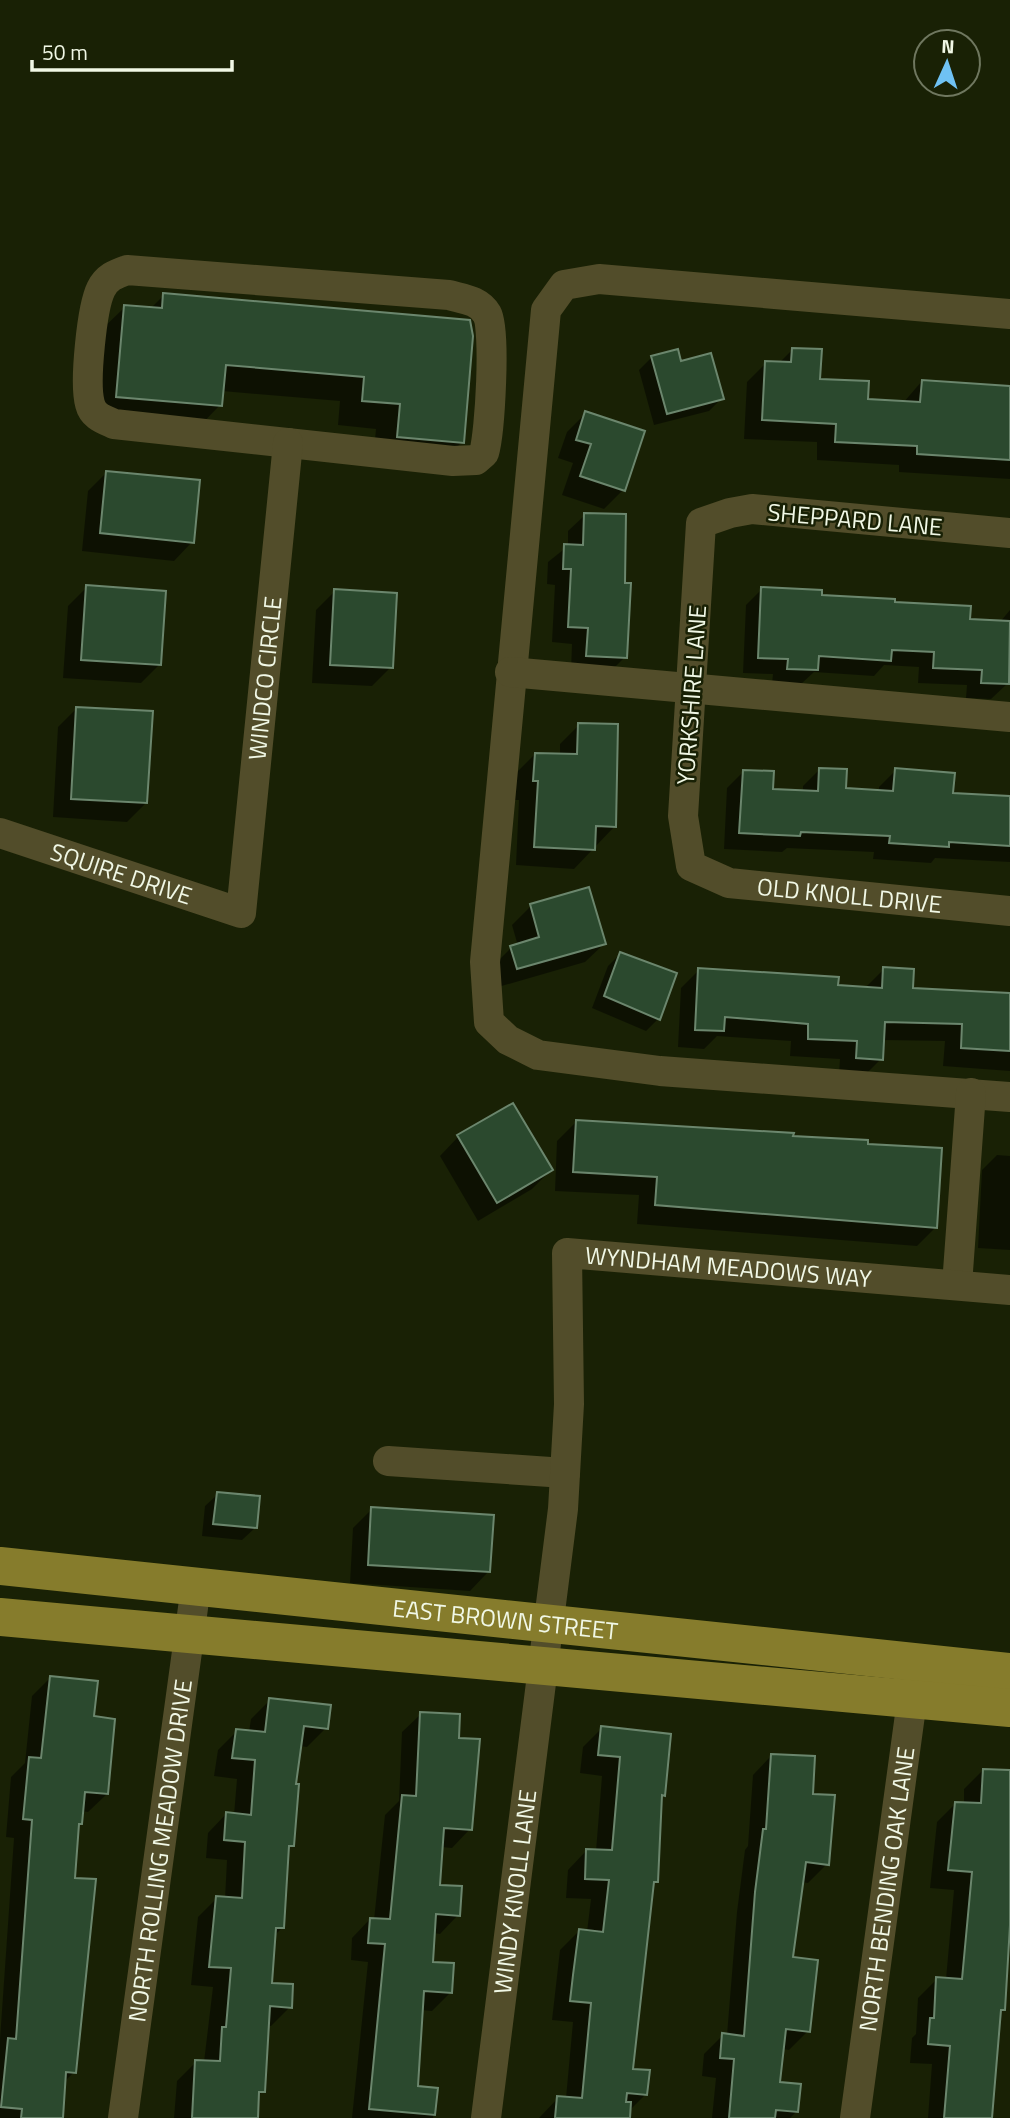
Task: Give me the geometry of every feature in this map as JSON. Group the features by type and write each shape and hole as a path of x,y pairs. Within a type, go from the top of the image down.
{"main road":[{"name":"EAST BROWN STREET","path":"0,1566 1010,1672"},
{"name":"EAST BROWN STREET","path":"0,1617 1010,1708"}],"street":[{"path":"127,270 449,295 475,302 487,314 492,334 485,448 481,457 469,461 453,461 288,443 114,424 98,417 90,405 88,388 96,304 102,288 113,275 127,270"},
{"path":"1010,314 599,279 564,285 546,310 510,672 485,962 488,1022 508,1040 538,1055 660,1071 1010,1097"},
{"name":"WINDCO CIRCLE","path":"241,913 288,443"},
{"name":"SHEPPARD LANE","path":"701,523 752,509 1010,533"},
{"name":"YORKSHIRE LANE","path":"691,866 683,816 701,523"},
{"path":"510,672 1010,717"},
{"name":"SQUIRE DRIVE","path":"0,833 241,913"},
{"name":"OLD KNOLL DRIVE","path":"691,866 729,883 1010,911"},
{"path":"957,1285 971,1093"},
{"name":"WYNDHAM MEADOWS WAY","path":"541,1667 564,1509 569,1404 567,1253 1010,1290"},
{"path":"388,1461 565,1473"},
{"name":"NORTH ROLLING MEADOW DRIVE","path":"123,2118 196,1586"},
{"name":"NORTH BENDING OAK LANE","path":"855,2118 917,1661"},
{"name":"WINDY KNOLL LANE","path":"486,2118 541,1667"}],"building":[{"path":"163,293 470,320 473,336 464,443 397,437 400,404 362,401 364,377 226,365 222,406 116,397 124,305 162,308"},
{"path":"792,348 822,349 820,379 869,381 868,399 920,402 922,380 1010,386 1010,460 917,454 917,446 835,442 836,424 762,420 765,361 791,362"},
{"path":"678,349 681,361 711,353 724,399 667,414 651,356"},
{"path":"585,411 645,431 625,491 580,476 591,444 576,440"},
{"path":"106,471 200,480 194,543 100,533"},
{"path":"584,513 626,514 625,583 631,583 627,658 586,656 588,628 568,627 571,569 563,569 564,544 583,545"},
{"path":"86,585 166,591 161,665 81,660"},
{"path":"761,587 822,590 822,595 895,599 895,602 971,606 970,619 1010,621 1009,684 981,683 982,670 933,668 934,652 892,650 891,661 819,656 818,670 787,669 788,659 758,658"},
{"path":"334,589 397,593 393,668 330,665"},
{"path":"76,707 153,711 147,803 71,799"},
{"path":"578,723 618,724 616,827 596,826 595,850 534,847 538,781 533,781 535,753 577,754"},
{"path":"819,768 847,769 846,788 893,791 895,768 955,773 953,793 1010,796 1010,846 949,842 949,847 889,843 890,836 801,832 800,836 739,833 743,770 774,771 773,789 818,791"},
{"path":"589,887 606,944 517,969 510,946 539,937 530,904"},
{"path":"620,952 677,973 660,1020 604,996"},
{"path":"883,967 914,969 913,988 1010,993 1010,1051 961,1048 962,1024 885,1022 883,1060 856,1058 857,1041 808,1039 808,1024 725,1017 724,1031 695,1030 698,968 839,977 838,985 882,988"},
{"path":"513,1103 553,1170 497,1203 457,1135"},
{"path":"576,1120 794,1133 793,1136 868,1140 868,1144 942,1148 937,1228 655,1205 657,1177 573,1172"},
{"path":"217,1492 260,1496 257,1528 213,1524"},
{"path":"371,1507 494,1515 490,1572 368,1565"},
{"path":"50,1676 98,1681 94,1716 115,1719 108,1794 85,1792 82,1824 79,1824 75,1878 96,1879 76,2073 66,2072 63,2118 21,2118 22,2109 1,2107 8,2038 16,2039 32,1820 23,1819 29,1757 41,1758"},
{"path":"269,1698 331,1705 328,1729 304,1726 296,1784 299,1784 294,1846 289,1846 284,1928 276,1928 272,1983 293,1984 292,2008 270,2006 265,2092 259,2092 258,2118 192,2118 195,2060 220,2061 222,2027 226,2027 231,1968 209,1967 216,1896 242,1898 245,1842 224,1840 226,1812 251,1815 255,1760 232,1758 236,1729 265,1732"},
{"path":"420,1712 460,1714 459,1738 480,1739 472,1830 444,1828 440,1885 462,1886 460,1916 436,1914 433,1962 454,1963 452,1993 424,1991 418,2086 438,2088 435,2115 369,2109 385,1944 368,1943 370,1918 390,1919 402,1795 416,1796"},
{"path":"601,1726 671,1734 665,1796 662,1795 658,1882 654,1882 633,2069 650,2070 647,2095 627,2093 626,2102 631,2102 630,2118 555,2118 557,2096 582,2098 591,2003 570,2001 579,1929 603,1932 609,1880 585,1879 586,1849 612,1850 620,1757 598,1755"},
{"path":"771,1754 815,1756 813,1794 835,1795 829,1865 806,1862 793,1957 818,1960 810,2032 786,2029 780,2082 801,2084 798,2112 776,2110 775,2118 729,2118 734,2059 720,2058 722,2033 744,2036 755,1892 763,1829 766,1829"},
{"path":"983,1769 1010,1770 1010,1925 1005,2010 1001,2010 992,2118 944,2118 950,2046 928,2044 930,2018 934,2018 936,1977 962,1979 972,1872 948,1870 955,1802 981,1803"}]}
